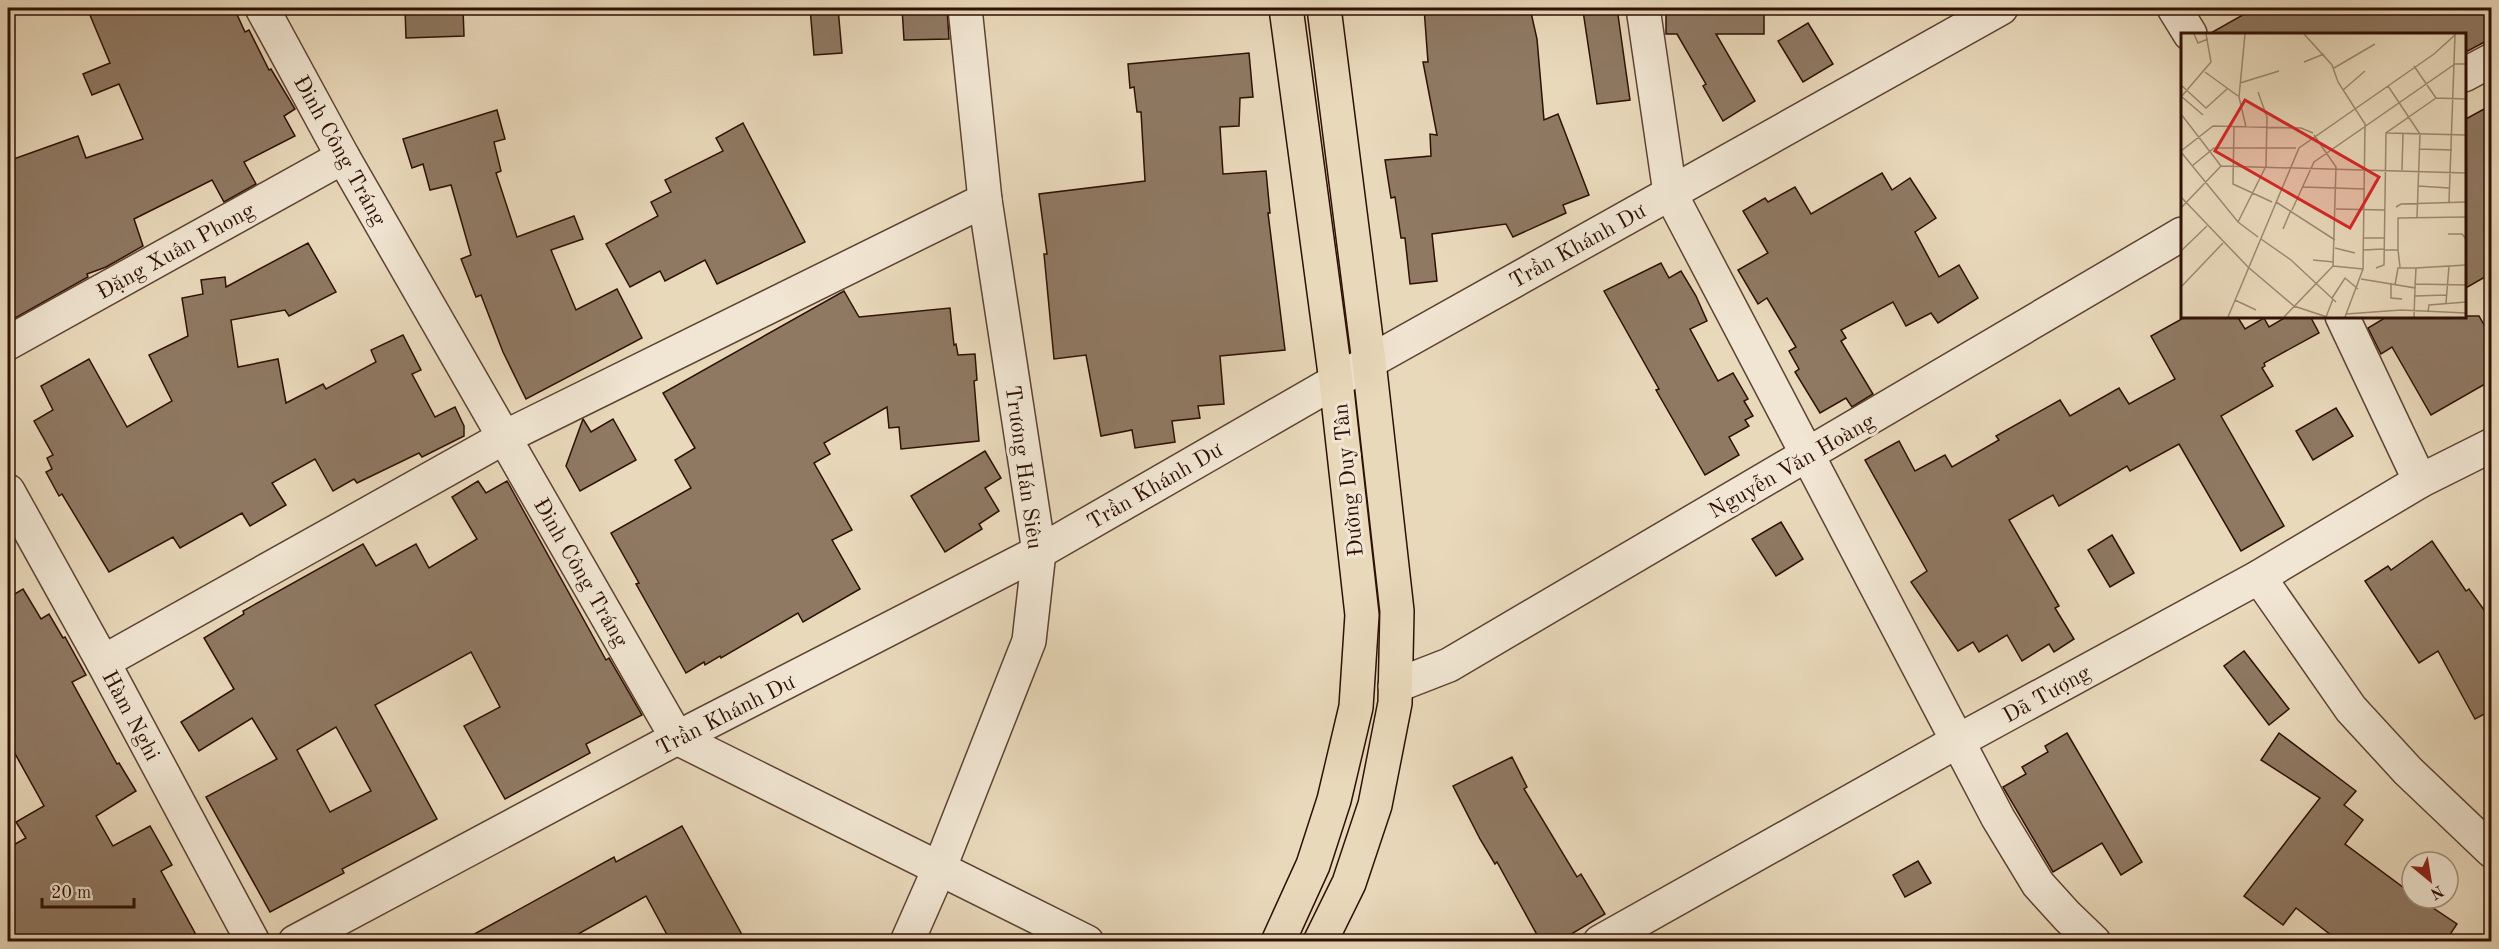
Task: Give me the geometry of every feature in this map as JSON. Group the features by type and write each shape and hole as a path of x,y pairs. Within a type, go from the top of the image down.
{"main road":[{"name":"Đường Duy Tân","path":"1278,942 1312,865 1327,822 1356,707 1362,615 1336,381 1286,8"},
{"name":"Đường Duy Tân","path":"1320,942 1348,883 1375,805 1395,703 1397,610 1369,362 1324,8"}],"street":[{"name":"Đinh Công Tráng","path":"262,8 344,157 677,738"},
{"name":"Trương Hán Siêu","path":"907,942 940,867 1029,641 1038,552 985,200 965,8"},
{"path":"1643,8 1670,193 1998,818 2038,884 2094,942"},
{"name":"Trần Khánh Dư","path":"295,942 677,738 1038,552 1369,362 2001,8"},
{"path":"2174,8 2189,33"},
{"path":"2466,74 2492,60"},
{"name":"Đặng Xuân Phong","path":"8,343 344,157"},
{"path":"103,662 505,437 985,200"},
{"name":"Nguyễn Văn Hoàng","path":"1395,686 1449,665 2181,235"},
{"path":"2343,318 2420,481"},
{"name":"Dã Tượng","path":"1600,942 1958,741 2259,577 2420,481 2492,445"},
{"name":"Hàm Nghi","path":"8,491 254,942"},
{"path":"2259,577 2352,709 2408,771 2492,851"},
{"path":"677,738 1087,942"}],"building":[{"path":"87,8 234,8 245,32 249,30 269,70 271,69 295,109 284,116 295,136 244,162 256,184 224,202 212,180 134,219 143,246 106,267 87,274 88,277 8,322 8,161 78,136 86,158 143,139 119,84 92,95 83,74 110,63"},
{"path":"405,8 463,8 464,36 406,38"},
{"path":"810,8 838,8 842,53 814,55"},
{"path":"902,8 947,8 949,39 904,40"},
{"path":"1424,8 1530,8 1537,39 1544,120 1558,114 1589,195 1563,205 1566,213 1513,237 1506,224 1432,234 1437,281 1410,284 1405,238 1401,238 1395,197 1391,198 1385,160 1431,156 1430,134 1437,135 1423,62 1428,62"},
{"path":"1617,8 1630,100 1597,104 1583,11"},
{"path":"1666,8 1764,8 1764,34 1716,34 1755,101 1723,121 1703,86 1706,84 1677,34 1666,34"},
{"path":"2255,8 2492,8 2492,38 2466,52 2466,33 2211,33"},
{"path":"1808,23 1833,64 1803,82 1778,41"},
{"path":"1249,53 1253,97 1240,98 1239,126 1220,127 1223,174 1266,171 1270,213 1268,213 1285,350 1220,356 1224,404 1198,406 1200,418 1172,421 1175,442 1135,448 1132,430 1101,436 1086,355 1054,359 1044,254 1047,254 1039,194 1145,181 1141,112 1137,112 1134,87 1130,88 1128,64"},
{"path":"2484,109 2492,122 2492,273 2466,288 2466,119"},
{"path":"497,110 505,139 494,142 501,171 496,173 517,237 574,216 583,239 551,250 576,310 617,289 642,338 526,399 503,352 481,295 476,297 461,259 471,255 451,185 430,190 423,164 412,168 403,139"},
{"path":"743,123 805,242 717,284 705,260 665,281 660,271 630,287 606,244 658,216 651,202 671,192 665,180 723,151 716,138"},
{"path":"1882,173 1892,190 1910,178 1936,218 1915,232 1939,277 1959,265 1978,298 1938,323 1931,313 1906,326 1893,302 1841,330 1846,338 1841,341 1873,394 1852,407 1846,398 1820,413 1795,372 1799,369 1789,351 1796,347 1767,298 1758,304 1738,270 1768,253 1743,211 1765,198 1768,202 1795,187 1811,214"},
{"path":"308,243 336,292 289,316 285,310 231,320 238,367 278,359 286,403 323,384 326,389 376,362 371,350 403,335 421,370 412,374 435,417 455,407 464,426 464,436 422,457 419,453 357,483 354,479 333,491 315,459 272,483 286,505 250,526 242,513 180,548 173,537 109,572 62,494 59,496 46,472 52,469 47,458 53,455 34,421 53,410 41,386 89,359 127,427 172,401 149,355 188,336 182,298 203,294 201,280 225,277 226,287"},
{"path":"1661,263 1669,278 1681,271 1707,321 1690,329 1718,381 1733,373 1748,399 1744,401 1753,416 1745,420 1749,426 1729,437 1739,455 1705,475 1656,390 1659,389 1604,291"},
{"path":"844,291 859,317 950,308 954,345 956,344 958,355 975,354 977,380 974,381 979,441 901,449 899,427 889,428 887,407 824,443 830,454 814,463 852,530 832,540 860,589 803,622 798,613 721,658 720,656 705,665 704,662 686,673 636,584 639,583 611,533 691,488 675,460 695,448 663,393"},
{"path":"2479,316 2492,339 2492,380 2431,415 2392,347 2381,354 2368,328 2385,318"},
{"path":"2183,318 2238,318 2245,329 2264,318 2269,327 2285,318 2311,318 2319,333 2264,363 2265,366 2262,368 2273,386 2221,416 2284,526 2241,551 2179,444 2130,471 2127,466 2059,506 2053,495 2009,520 2059,606 2055,608 2074,639 2054,652 2049,644 2022,661 2007,635 1979,652 1973,642 1958,651 1911,582 1927,571 1865,460 1899,441 1915,471 1945,455 1952,467 1999,440 1996,436 2060,400 2070,416 2119,388 2129,404 2175,379 2151,336"},
{"path":"2336,408 2353,436 2313,460 2296,431"},
{"path":"583,419 591,432 613,419 636,460 580,491 566,466"},
{"path":"985,451 1001,478 985,488 999,511 979,524 982,529 945,552 911,496"},
{"path":"478,481 486,493 507,481 606,660 609,658 642,715 586,744 590,753 505,799 464,726 500,707 471,652 375,705 437,819 342,869 344,873 270,912 206,797 277,759 252,718 199,751 181,722 234,689 204,638 244,614 243,611 363,544 376,566 416,544 429,568 477,539 452,497","holes":["336,727 371,791 330,812 297,750"]},
{"path":"1781,522 1803,559 1776,576 1752,539"},
{"path":"2112,535 2134,573 2110,587 2088,550"},
{"path":"2432,541 2466,591 2469,589 2492,621 2492,710 2475,719 2438,651 2419,663 2365,581 2388,566 2391,570"},
{"path":"23,589 41,619 49,614 63,638 65,637 86,675 72,682 117,764 119,763 136,791 96,816 113,846 150,826 172,865 161,871 200,942 8,942 8,848 26,838 16,822 44,806 8,741 8,598"},
{"path":"2244,651 2289,709 2269,725 2224,666"},
{"path":"2067,733 2142,862 2121,875 2102,843 2053,872 2003,787 2026,774 2022,767 2048,752 2045,746"},
{"path":"2279,733 2356,791 2344,805 2363,820 2345,844 2400,885 2400,910 2436,910 2457,924 2445,942 2340,942 2296,908 2283,925 2244,896 2320,798 2261,760"},
{"path":"1512,757 1527,787 1524,789 1577,877 1581,874 1605,914 1558,942 1541,942 1497,862 1495,864 1480,839 1453,786"},
{"path":"682,826 746,942 671,942 646,896 564,942 460,942 614,857 616,862"},
{"path":"1918,861 1931,883 1905,897 1893,875"}]}
